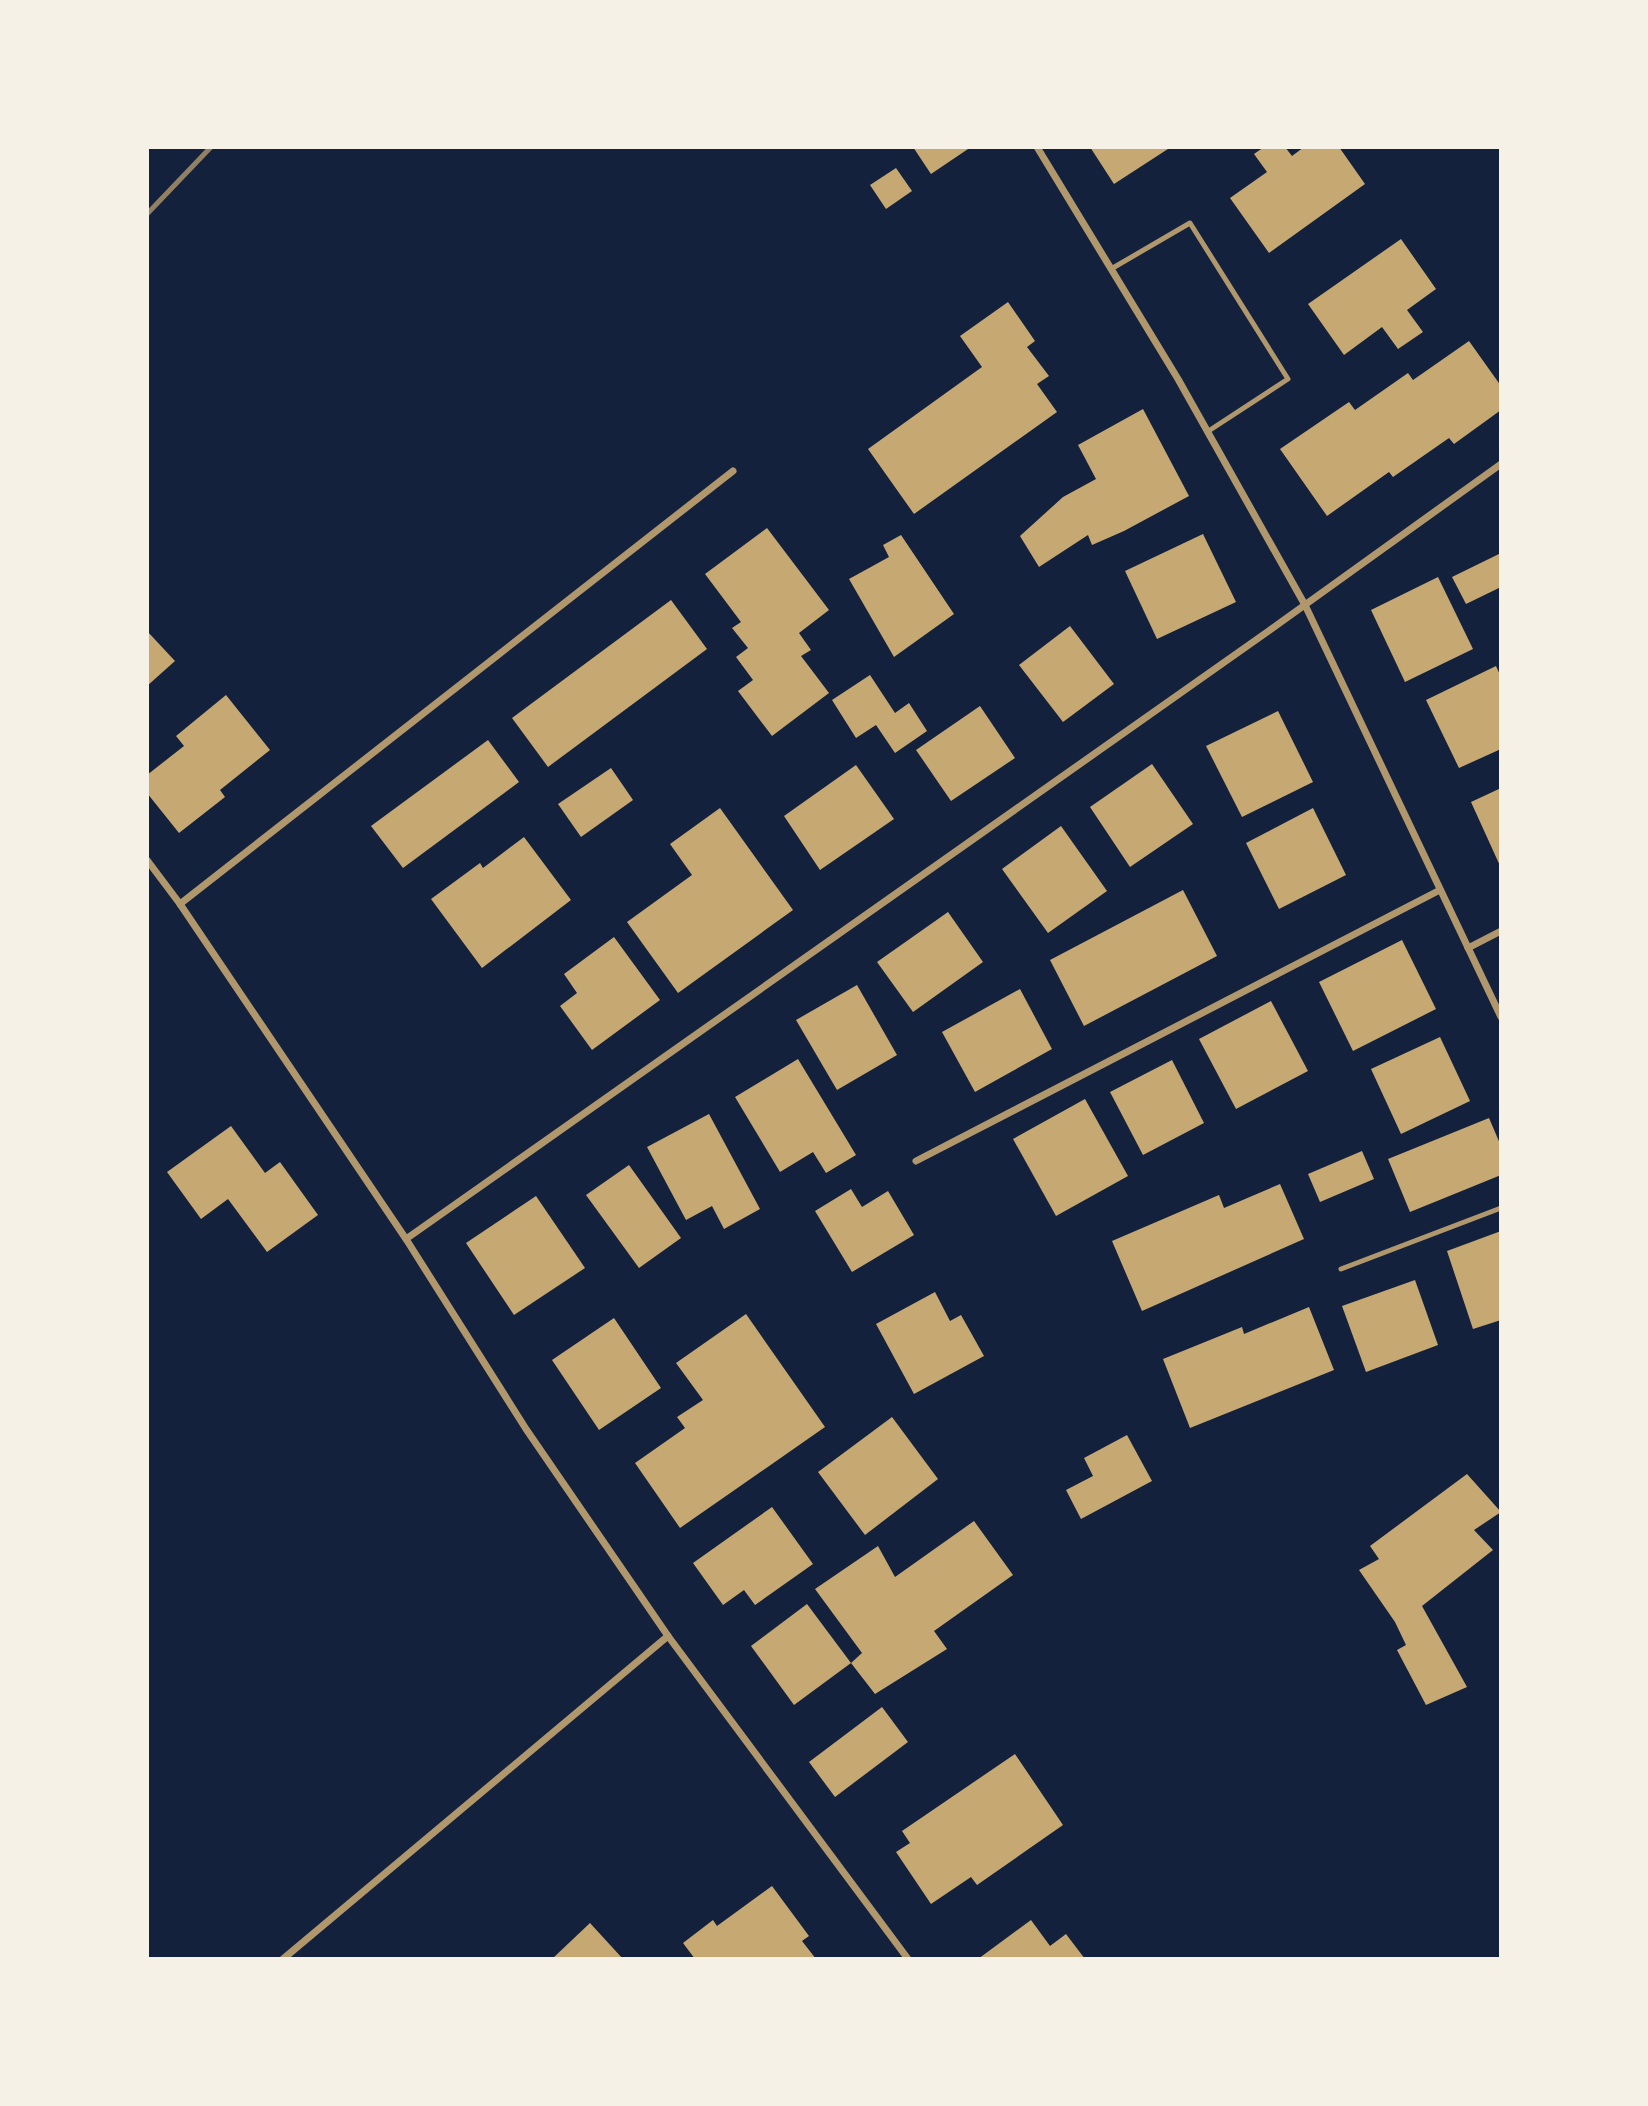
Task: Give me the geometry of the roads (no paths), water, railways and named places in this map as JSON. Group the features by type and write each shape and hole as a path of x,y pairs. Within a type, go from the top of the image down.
{"street":[{"path":"1037,147 1207,432 1305,605 1501,1017"},
{"path":"406,1239 1501,464"},
{"path":"180,904 733,471"},
{"path":"147,860 180,904 406,1239 526,1429 668,1636 908,1959"},
{"path":"916,1161 1440,890"},
{"path":"1468,948 1501,931"},
{"path":"283,1959 668,1636"}],"lane":[{"path":"1111,269 1190,223 1289,379 1207,432"},
{"path":"1341,1269 1501,1208"}],"railway":[{"path":"147,214 211,147"}]}
